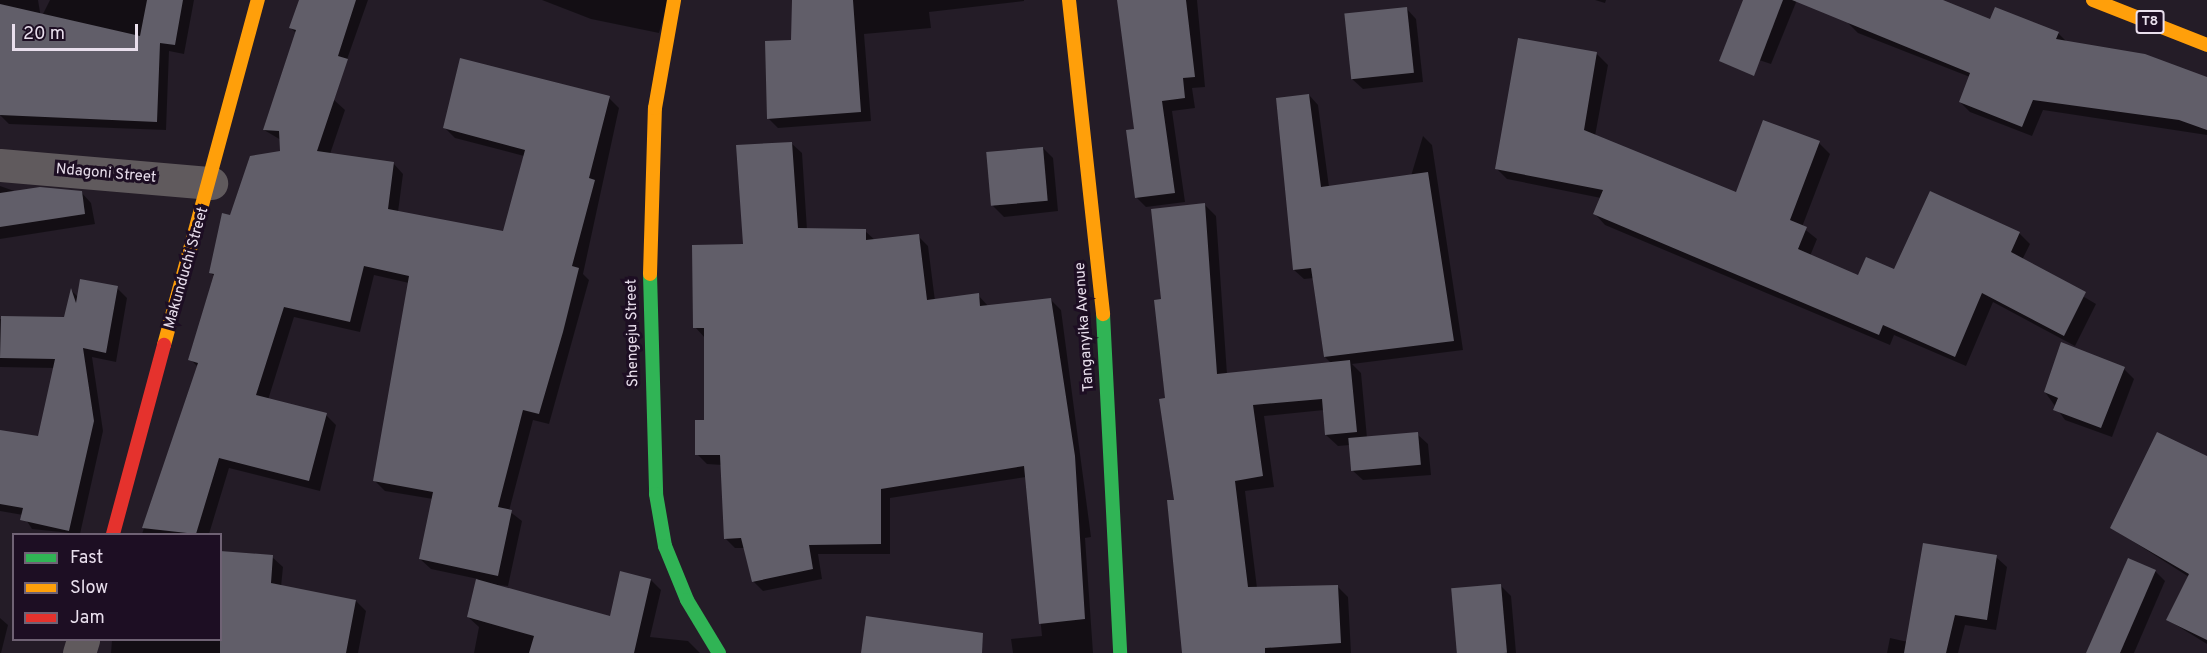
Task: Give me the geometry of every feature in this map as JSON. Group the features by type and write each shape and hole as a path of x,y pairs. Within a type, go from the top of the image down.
{"main road":[{"name":"Makunduchi Street","path":"112,533 211,183 258,0"},
{"name":"Shengeju Street","path":"674,0 655,108 648,204 656,494 665,546 687,600 719,653"},
{"name":"Tanganyika Avenue","path":"1069,0 1103,313 1120,653"},
{"name":"T8","path":"2093,0 2207,45"}],"street":[{"name":"Ndagoni Street","path":"0,165 211,183"}],"building":[{"path":"147,0 183,0 175,45 160,43 157,122 0,115 0,4 140,36"},
{"path":"299,0 356,0 338,56 348,59 317,151 394,162 388,209 503,231 525,150 443,128 460,58 610,96 589,178 595,180 572,266 579,268 563,332 539,414 523,410 498,507 512,510 498,576 419,559 433,492 373,481 409,276 364,266 350,322 284,307 256,395 327,413 309,481 219,458 196,533 142,528 198,363 188,360 214,274 209,273 222,213 230,215 250,156 280,151 279,131 263,130 296,30 289,28"},
{"path":"792,0 853,0 861,112 767,119 765,41 791,40"},
{"path":"1117,0 1186,0 1195,77 1183,78 1185,98 1162,101 1175,193 1135,198 1126,130 1134,129"},
{"path":"1743,0 1783,0 1754,76 1719,61"},
{"path":"1792,0 1943,0 1990,19 1995,7 2059,32 2056,39 2145,54 2207,77 2207,130 2179,120 2033,100 2022,127 1959,102 1970,73"},
{"path":"1407,7 1414,73 1351,79 1344,14"},
{"path":"1518,38 1597,52 1584,130 1736,192 1763,120 1820,141 1790,220 1807,227 1798,249 1858,275 1866,257 1894,269 1930,191 2020,232 2011,252 2086,292 2064,336 1982,293 1955,357 1883,325 1879,335 1593,214 1603,190 1495,169"},
{"path":"1309,94 1321,187 1428,172 1454,341 1324,357 1311,268 1293,270 1276,98"},
{"path":"792,142 798,228 866,229 866,240 919,234 927,300 979,293 980,306 1051,298 1075,456 1085,619 1039,624 1024,466 881,489 881,544 809,545 813,569 752,582 741,538 724,539 720,455 695,455 695,420 704,420 704,328 693,328 692,245 743,244 736,145"},
{"path":"1043,147 1048,201 991,206 986,152"},
{"path":"40,187 82,191 85,214 0,227 0,193"},
{"path":"1205,203 1217,374 1350,360 1357,432 1325,435 1322,399 1253,405 1263,476 1235,481 1248,587 1338,585 1341,643 1265,648 1265,653 1182,653 1167,500 1174,500 1159,399 1165,398 1154,300 1161,299 1151,209"},
{"path":"80,279 118,286 106,353 83,348 94,421 69,531 20,520 23,508 0,504 0,430 38,436 55,359 0,358 1,316 64,317 71,288 76,303"},
{"path":"2061,342 2125,367 2101,428 2053,410 2058,398 2044,392"},
{"path":"1418,432 1421,465 1351,471 1348,438"},
{"path":"2157,432 2207,456 2207,640 2166,620 2189,574 2110,528"},
{"path":"1923,543 1997,555 1987,620 1955,615 1946,653 1904,653"},
{"path":"222,551 273,555 271,583 356,600 346,653 220,653"},
{"path":"2128,558 2156,570 2120,653 2086,653"},
{"path":"620,571 651,579 634,653 529,653 534,636 467,617 476,579 610,616"},
{"path":"1501,584 1507,653 1457,653 1451,588"},
{"path":"866,616 983,633 982,653 861,653"}],"traffic: fast":[{"path":"650,274 656,494 665,546 687,600 719,653"},
{"path":"1103,314 1120,653"}],"traffic: slow":[{"path":"164,345 258,0"},
{"path":"650,274 655,108 674,0"},
{"path":"1069,0 1103,314"},
{"path":"2093,0 2207,45"}],"traffic: jam":[{"path":"113,533 164,345"}]}
